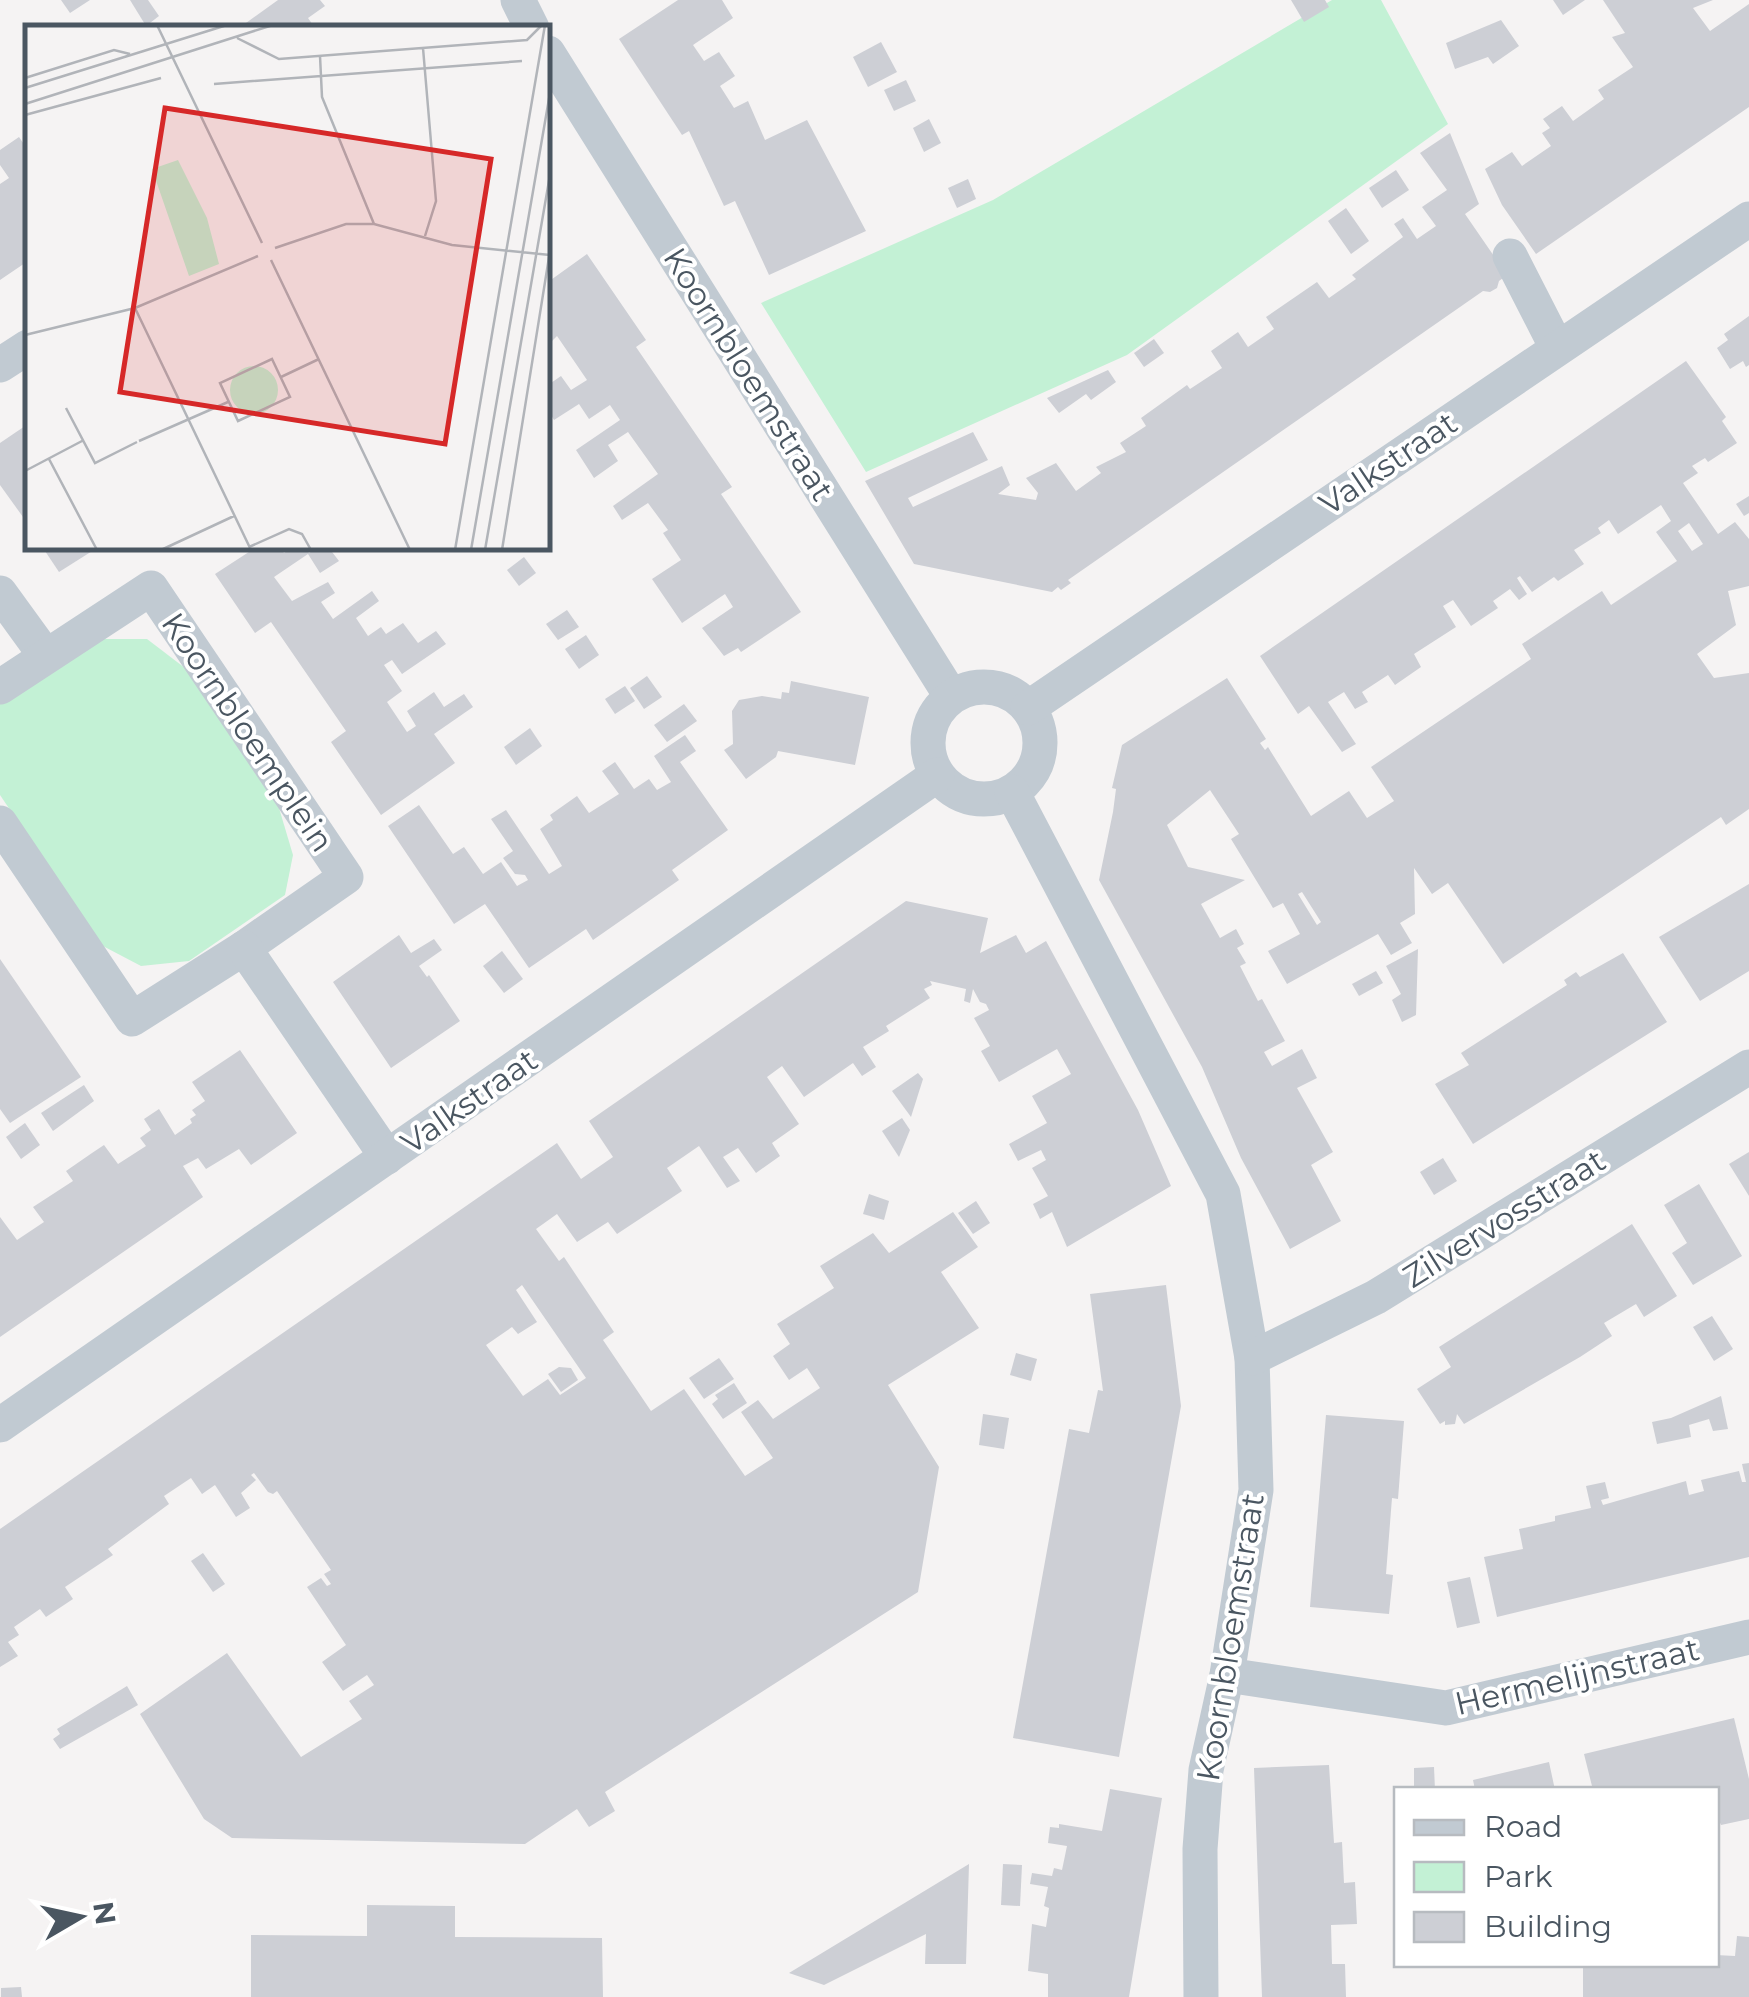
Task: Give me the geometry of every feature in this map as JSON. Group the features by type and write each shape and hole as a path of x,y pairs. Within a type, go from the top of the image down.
{"street":[{"name":"Koornbloemstraat","path":"550,56 951,696"},
{"name":"Valkstraat","path":"1028,708 1749,219"},
{"path":"1510,256 1557,348"},
{"path":"0,365 25,348"},
{"name":"Koornbloemplein","path":"0,687 150,588 346,877 132,1019 0,823"},
{"path":"0,593 45,655"},
{"path":"980,686 1008,692 1028,708 1041,740 1033,770 1012,792 985,800 958,794 937,776 927,748 932,718 951,696 980,686"},
{"name":"Valkstraat","path":"0,1425 937,776"},
{"name":"Koornbloemstraat","path":"1012,792 1223,1194 1252,1358 1256,1490 1227,1675 1206,1770 1200,1849 1201,1997"},
{"path":"244,948 387,1158"},
{"name":"Zilvervosstraat","path":"1252,1358 1376,1297 1749,1067"},
{"name":"Hermelijnstraat","path":"1227,1675 1446,1708 1749,1638"}],"green space":[{"path":"1332,0 1381,0 1448,124 1127,355 866,472 761,303 993,200"},
{"path":"94,639 147,639 185,668 279,808 293,855 285,895 189,961 141,966 101,945 0,795 0,701"}],"building":[{"path":"61,0 90,0 70,13"},
{"path":"130,0 148,0 159,16 145,25"},
{"path":"278,0 320,0 325,6 308,18 313,25 243,25"},
{"path":"678,0 722,0 733,18 693,45 704,61 719,52 735,76 720,86 734,108 748,101 765,140 807,120 866,231 769,275 735,201 724,206 689,131 682,135 619,39"},
{"path":"1291,0 1325,0 1329,7 1304,22"},
{"path":"1553,0 1585,0 1563,15"},
{"path":"1603,0 1713,0 1693,8 1710,31 1749,4 1749,107 1536,254 1502,205 1485,169 1512,152 1522,166 1551,146 1542,133 1550,128 1543,119 1562,106 1573,121 1604,99 1598,90 1633,67 1612,37 1625,33"},
{"path":"1501,20 1519,46 1493,64 1488,57 1455,69 1446,43"},
{"path":"881,42 897,72 868,87 853,57"},
{"path":"906,80 916,101 894,111 884,90"},
{"path":"929,119 941,143 924,152 913,128"},
{"path":"1450,133 1479,204 1465,214 1507,275 1497,288 1483,291 1068,580 1071,583 1061,590 1058,587 1052,592 914,564 865,481 973,432 988,460 908,498 913,507 1002,466 1010,485 998,494 1036,500 1038,493 1026,478 1056,463 1076,491 1101,473 1096,467 1126,452 1120,443 1146,426 1141,418 1187,385 1190,389 1222,368 1211,351 1238,332 1248,347 1274,329 1266,317 1317,282 1329,298 1356,279 1352,275 1403,237 1394,224 1403,218 1417,239 1436,226 1422,207 1447,190 1420,153"},
{"path":"19,137 25,146 25,263 0,280 0,184 9,178 0,165 0,150"},
{"path":"1396,170 1409,190 1382,208 1369,188"},
{"path":"968,179 976,199 957,208 948,188"},
{"path":"1346,208 1369,241 1351,254 1328,221"},
{"path":"587,254 646,340 636,347 732,487 721,494 801,612 741,652 738,648 724,656 702,628 733,607 725,594 682,623 652,579 681,560 663,533 668,530 648,503 622,520 613,506 658,474 628,432 608,445 618,461 594,478 576,450 620,420 610,405 589,419 579,404 554,420 550,413 550,384 561,376 571,390 587,380 557,336 550,343 550,281"},
{"path":"1749,316 1749,365 1746,367 1743,361 1730,369 1717,348 1728,340 1724,334"},
{"path":"1154,339 1164,353 1144,367 1134,353"},
{"path":"1686,361 1726,417 1722,421 1737,443 1708,462 1705,458 1692,466 1698,473 1683,483 1718,534 1735,522 1749,539 1749,586 1728,591 1736,625 1697,654 1714,678 1749,673 1749,809 1726,825 1721,817 1503,964 1448,883 1432,894 1414,868 1415,914 1400,923 1412,943 1391,955 1378,934 1287,984 1268,951 1300,934 1283,903 1273,908 1231,839 1239,834 1210,790 1167,825 1188,867 1245,880 1201,904 1220,938 1236,929 1244,944 1237,948 1246,963 1240,966 1285,1041 1264,1052 1272,1066 1302,1049 1317,1078 1297,1088 1333,1152 1311,1165 1341,1221 1290,1249 1241,1158 1202,1067 1099,880 1122,745 1227,678 1266,739 1260,743 1265,750 1268,747 1311,816 1349,791 1367,818 1394,801 1371,767 1531,659 1522,644 1602,591 1611,605 1677,561 1656,532 1671,521 1661,505 1618,534 1609,520 1598,528 1601,533 1574,550 1584,564 1532,592 1520,576 1517,578 1527,594 1519,600 1510,589 1493,601 1498,608 1471,626 1453,600 1443,606 1456,627 1414,654 1421,667 1395,685 1388,675 1362,692 1368,702 1355,709 1344,692 1328,702 1356,744 1342,752 1309,706 1298,714 1260,656","holes":["1689,523 1703,544 1692,551 1678,531","1302,892 1321,922 1317,925 1298,894"]},
{"path":"1108,370 1116,382 1091,400 1086,394 1059,413 1047,398"},
{"path":"25,426 25,520 0,485 0,443"},
{"path":"1749,496 1749,513 1744,516 1736,504"},
{"path":"44,550 94,550 59,572"},
{"path":"252,550 331,550 339,561 320,573 308,554 274,577 292,601 328,582 335,593 321,602 333,619 372,591 379,601 356,618 368,636 381,627 386,634 403,623 418,643 436,631 446,644 402,674 392,660 384,665 402,691 387,702 407,732 416,726 407,711 434,692 444,707 464,694 473,707 434,734 455,763 381,815 331,742 346,731 271,622 255,633 215,574"},
{"path":"524,557 536,573 519,586 507,570"},
{"path":"567,610 579,627 558,640 546,624"},
{"path":"586,635 599,655 579,669 565,649"},
{"path":"647,676 662,697 644,709 630,688"},
{"path":"791,681 869,697 855,765 778,751 776,757 746,779 724,750 733,744 732,711 739,700 762,696 781,699 782,692 789,693"},
{"path":"625,686 635,701 615,714 605,699"},
{"path":"684,704 697,721 667,742 654,725"},
{"path":"530,728 542,746 516,765 504,747"},
{"path":"685,735 696,751 680,762 728,830 672,870 679,880 593,940 586,929 529,968 485,904 454,924 388,826 419,805 453,854 464,847 483,874 501,862 517,886 528,880 525,875 515,874 503,858 513,851 491,819 506,810 549,874 562,866 540,829 553,820 550,815 577,796 589,813 619,794 602,771 615,762 634,789 649,779 657,790 671,782 654,756"},
{"path":"1749,884 1749,971 1700,1001 1659,937"},
{"path":"906,901 988,918 980,953 1016,935 1026,953 1046,941 1138,1110 1171,1186 1067,1247 1052,1212 1040,1219 1033,1204 1048,1196 1032,1168 1046,1160 1041,1150 1018,1161 1009,1144 1047,1123 1032,1096 1071,1074 1057,1049 999,1082 981,1051 990,1046 974,1018 989,1010 986,1004 980,1002 973,989 970,1003 964,1001 966,989 930,981 932,985 924,989 930,998 886,1026 889,1031 863,1047 876,1067 862,1076 853,1063 804,1097 782,1066 767,1077 799,1124 772,1143 780,1156 756,1173 738,1148 723,1157 740,1181 727,1188 699,1146 667,1168 682,1191 617,1234 608,1222 577,1242 557,1214 536,1229 559,1261 564,1257 614,1332 603,1340 651,1411 684,1389 745,1476 773,1458 741,1412 758,1400 773,1419 820,1388 807,1368 789,1380 773,1356 790,1344 777,1324 834,1288 820,1266 873,1233 889,1253 953,1212 978,1247 941,1272 979,1328 888,1385 939,1467 918,1592 605,1792 615,1811 589,1827 577,1809 525,1844 232,1838 204,1819 140,1714 227,1653 301,1757 362,1719 349,1701 374,1685 367,1675 343,1691 322,1662 346,1645 307,1587 321,1578 327,1586 331,1584 324,1574 331,1570 277,1491 268,1492 254,1473 251,1475 256,1480 241,1493 250,1508 236,1517 215,1485 202,1494 191,1478 164,1496 169,1504 108,1549 113,1555 65,1587 73,1599 46,1617 40,1609 14,1627 19,1635 8,1642 18,1656 0,1667 0,1529 557,1143 581,1179 613,1157 589,1121","holes":["522,1285 586,1378 560,1395 548,1379 523,1396 486,1345 512,1327 518,1334 537,1322 516,1290"]},
{"path":"399,935 411,953 434,939 442,950 419,966 460,1021 391,1068 333,982"},
{"path":"1418,949 1416,1015 1402,1022 1392,1000 1401,994 1386,966"},
{"path":"502,951 523,979 504,993 483,966"},
{"path":"1623,953 1667,1022 1473,1144 1435,1084 1469,1065 1461,1053 1567,985 1564,980 1576,972 1580,977"},
{"path":"0,959 81,1077 10,1123 0,1109"},
{"path":"1376,971 1383,983 1359,996 1352,984"},
{"path":"240,1050 297,1133 251,1165 239,1149 206,1169 198,1158 183,1166 203,1197 0,1337 0,1217 17,1240 44,1222 33,1207 73,1181 66,1171 104,1145 118,1164 146,1146 140,1138 151,1130 144,1119 159,1109 175,1135 192,1123 190,1119 196,1115 192,1110 205,1101 192,1082"},
{"path":"918,1073 923,1079 911,1117 892,1091"},
{"path":"84,1085 94,1101 53,1131 41,1113"},
{"path":"902,1118 910,1130 899,1157 882,1131"},
{"path":"25,1123 40,1145 21,1159 6,1137"},
{"path":"1749,1152 1749,1196 1729,1164"},
{"path":"1443,1158 1457,1181 1434,1195 1420,1172"},
{"path":"1699,1184 1742,1256 1693,1285 1672,1253 1687,1243 1664,1205"},
{"path":"869,1194 889,1201 884,1220 863,1214"},
{"path":"976,1201 990,1223 973,1234 958,1213"},
{"path":"1632,1224 1677,1296 1644,1317 1636,1304 1604,1323 1612,1336 1580,1357 1464,1424 1457,1414 1455,1424 1440,1424 1417,1389 1451,1367 1439,1347"},
{"path":"1166,1285 1181,1406 1119,1757 1013,1738 1069,1429 1089,1433 1098,1390 1103,1391 1090,1294"},
{"path":"1712,1316 1733,1349 1714,1361 1693,1327"},
{"path":"1016,1353 1037,1359 1031,1381 1010,1375"},
{"path":"719,1358 734,1379 704,1399 689,1378"},
{"path":"559,1367 571,1368 578,1380 561,1392 548,1374"},
{"path":"734,1383 747,1403 723,1419 712,1404 718,1399 715,1395"},
{"path":"1721,1396 1728,1429 1713,1431 1709,1419 1689,1425 1691,1437 1657,1444 1652,1422"},
{"path":"983,1414 1009,1418 1004,1449 979,1445"},
{"path":"1326,1415 1404,1421 1398,1499 1392,1498 1386,1574 1393,1575 1389,1614 1310,1607"},
{"path":"1749,1463 1749,1557 1497,1617 1484,1557 1523,1549 1519,1529 1591,1508 1586,1486 1605,1482 1609,1498 1601,1500 1603,1505 1686,1481 1689,1495 1704,1491 1701,1480 1739,1471 1742,1482 1746,1482 1742,1464"},
{"path":"203,1553 225,1584 213,1592 191,1561"},
{"path":"1470,1577 1480,1623 1457,1628 1447,1582"},
{"path":"127,1686 138,1705 60,1749 53,1739 60,1734 57,1729"},
{"path":"1734,1718 1749,1779 1749,1819 1721,1825 1719,1787 1592,1787 1584,1754"},
{"path":"1549,1762 1554,1787 1474,1787 1473,1780"},
{"path":"1329,1765 1334,1843 1342,1842 1344,1883 1355,1882 1357,1924 1331,1925 1332,1964 1345,1964 1346,1997 1262,1997 1254,1768"},
{"path":"1434,1767 1435,1787 1414,1787 1414,1768"},
{"path":"1110,1789 1162,1798 1129,1997 1048,1997 1048,1974 1028,1971 1032,1924 1046,1927 1049,1908 1044,1906 1048,1887 1030,1884 1032,1873 1052,1876 1054,1868 1062,1870 1067,1846 1048,1843 1050,1827 1059,1828 1059,1824 1102,1831"},
{"path":"969,1864 966,1964 925,1964 926,1934 824,1985 789,1973"},
{"path":"1003,1864 1022,1865 1020,1906 1001,1905"},
{"path":"367,1905 455,1906 455,1937 602,1938 603,1997 251,1997 251,1935 367,1936"},
{"path":"1737,1936 1749,1937 1749,1997 1583,1997 1583,1967 1719,1967 1719,1955 1735,1956"},
{"path":"21,1987 22,1997 1,1997 1,1988"}]}
